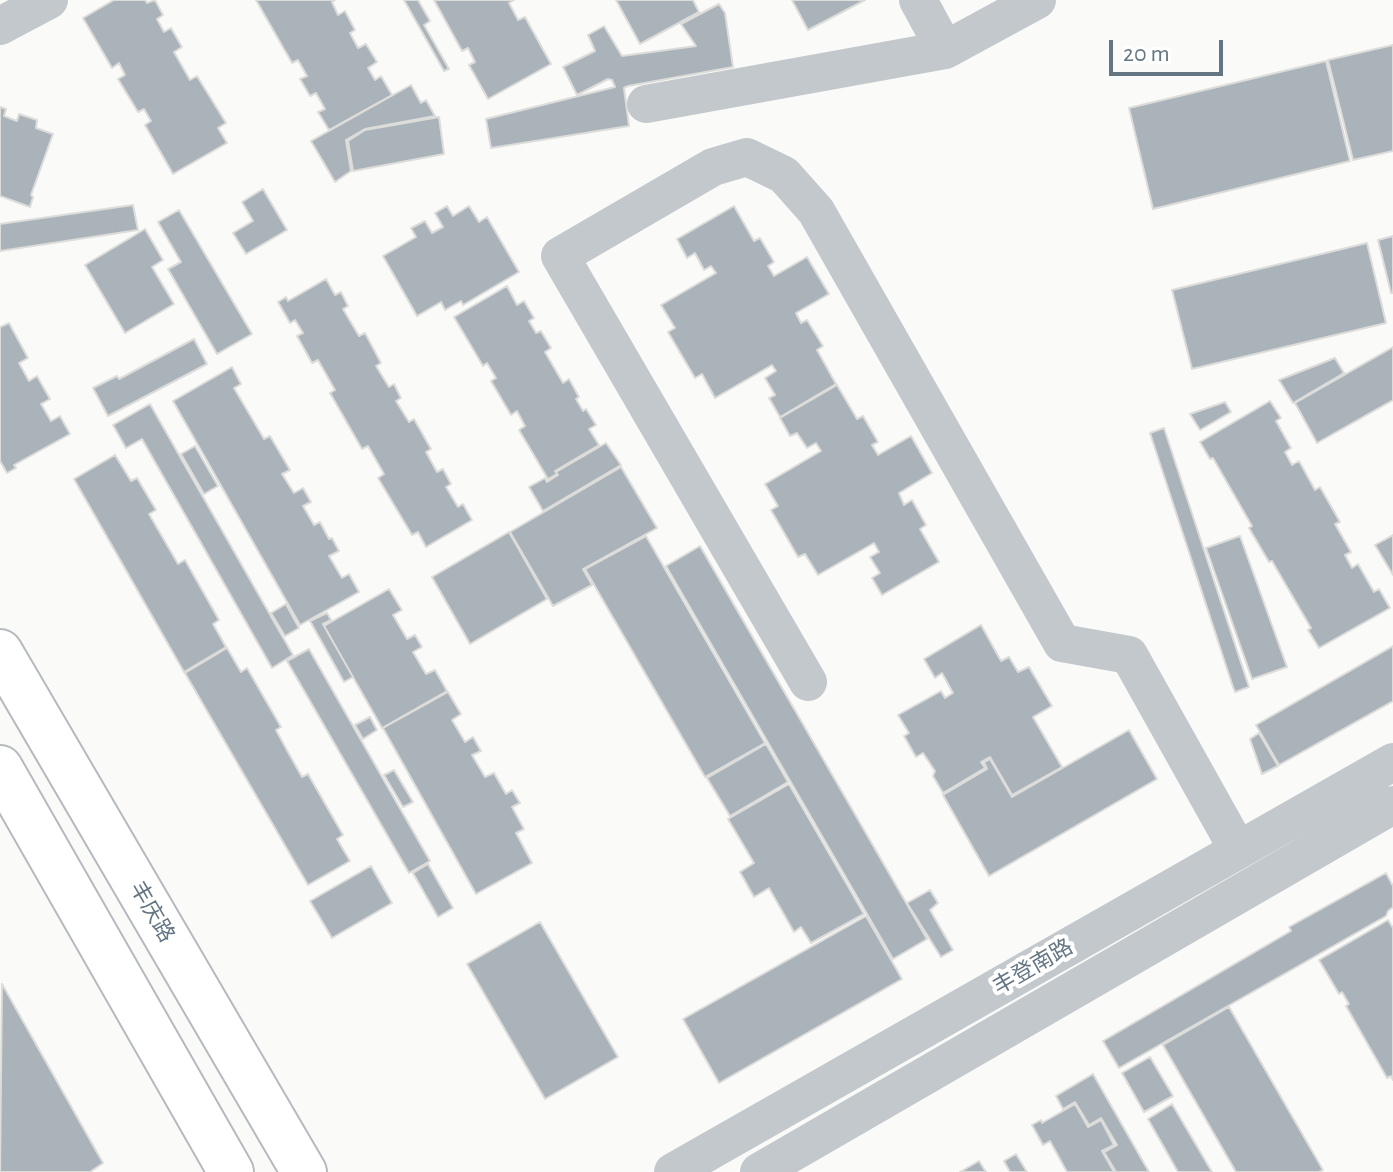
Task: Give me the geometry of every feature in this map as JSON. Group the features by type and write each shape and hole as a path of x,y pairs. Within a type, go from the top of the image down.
{"main road":[{"name":"丰庆路","path":"0,652 304,1172"},
{"path":"0,768 231,1172"}],"street":[{"path":"0,26 49,0"},
{"path":"918,0 945,50"},
{"path":"646,104 945,50 1037,0"},
{"path":"808,682 560,256 713,167 747,157 784,175 816,211 1062,643 1129,655 1238,850"},
{"name":"丰登南路","path":"673,1172 1393,762"},
{"name":"丰登南路","path":"759,1172 1393,805"}],"building":[{"path":"114,0 145,0 147,3 155,0 163,15 157,19 164,32 171,28 182,47 174,52 190,80 197,76 226,123 218,128 227,143 173,174 145,125 151,121 144,109 138,112 118,79 125,75 119,63 112,68 83,18"},
{"path":"256,0 335,0 332,2 338,15 345,11 355,30 350,33 358,48 366,44 377,62 368,68 375,80 381,76 392,95 329,130 318,112 325,109 316,93 310,96 300,79 307,76 298,60 292,63"},
{"path":"404,0 418,0 430,21 424,25 449,69 444,71"},
{"path":"434,0 514,0 509,3 518,20 525,17 551,64 488,99 469,65 475,62 468,48 462,51"},
{"path":"616,0 693,0 699,12 640,44"},
{"path":"792,0 865,0 808,30"},
{"path":"719,4 725,13 733,67 624,88 629,126 491,148 486,119 615,87 608,79 577,95 563,67 595,51 588,35 604,26 622,56 696,46 681,24"},
{"path":"1393,45 1393,151 1353,160 1328,60"},
{"path":"1326,61 1350,161 1153,209 1129,108"},
{"path":"411,85 421,103 426,100 435,116 365,129 346,140 351,171 335,182 311,141"},
{"path":"0,107 6,109 4,116 17,121 19,114 37,120 36,128 53,134 31,195 30,207 0,196"},
{"path":"439,117 444,154 353,171 348,141 365,130"},
{"path":"263,189 287,230 246,254 233,233 253,221 242,202"},
{"path":"133,205 138,230 0,251 0,224"},
{"path":"447,206 453,216 469,206 479,222 487,217 519,272 463,305 461,301 445,310 441,302 417,316 383,256 416,237 411,228 425,221 432,233 443,227 435,213"},
{"path":"734,206 754,241 760,238 774,262 768,266 774,276 807,257 829,294 796,313 801,323 807,320 823,346 817,350 836,384 780,417 769,398 775,395 765,378 776,371 772,365 715,398 702,374 695,378 668,332 675,328 661,305 716,273 711,266 704,270 695,253 687,258 677,239"},
{"path":"179,210 252,334 217,354 168,269 181,262 158,222"},
{"path":"145,229 163,260 152,267 174,304 125,333 85,265"},
{"path":"1393,236 1393,293 1391,293 1378,240"},
{"path":"1367,243 1386,323 1192,369 1172,290"},
{"path":"326,279 335,295 341,292 348,306 343,309 359,336 365,333 381,363 376,366 389,387 394,384 401,398 396,401 409,422 414,419 431,449 426,452 437,472 443,469 451,484 446,487 458,507 463,504 472,520 426,547 418,532 412,535 378,478 384,474 368,446 362,449 330,393 335,390 318,360 312,363 297,336 303,333 295,320 290,323 278,302 286,297 288,301"},
{"path":"507,286 517,305 524,301 534,318 529,321 536,333 541,331 551,348 545,352 563,383 569,379 583,411 586,409 596,425 589,429 599,445 555,471 557,474 548,479 519,430 525,426 517,411 511,415 491,381 496,378 487,363 483,366 454,317"},
{"path":"9,323 28,358 19,363 29,381 37,376 50,399 41,404 51,421 60,416 70,434 14,465 16,468 7,473 0,461 0,327"},
{"path":"194,339 207,364 108,416 93,388 117,376 119,379"},
{"path":"1393,347 1393,400 1317,443 1295,403"},
{"path":"1335,358 1344,373 1293,403 1279,380"},
{"path":"232,367 241,384 234,388 264,439 270,436 290,470 282,474 294,493 303,488 311,502 303,506 314,525 320,522 339,551 329,556 342,578 349,574 359,592 300,625 173,401"},
{"path":"837,385 857,419 863,416 878,442 872,445 878,455 911,436 932,473 899,493 904,505 912,500 926,525 920,529 939,562 882,595 872,578 880,573 870,557 879,552 874,543 818,575 805,554 798,557 771,510 778,506 765,484 821,451 816,443 807,448 797,433 790,436 780,418"},
{"path":"1270,401 1281,418 1276,421 1291,448 1285,452 1292,465 1299,461 1315,490 1320,487 1340,522 1335,524 1351,552 1345,555 1352,568 1358,564 1374,592 1379,589 1390,608 1319,648 1308,630 1311,628 1249,528 1252,526 1213,458 1210,459 1200,442"},
{"path":"1225,402 1231,412 1200,430 1190,414"},
{"path":"150,404 293,655 272,668 142,439 126,448 113,425"},
{"path":"1164,428 1249,687 1235,692 1150,433"},
{"path":"606,443 621,465 543,511 529,487 545,478 547,482 558,475 556,472"},
{"path":"195,446 218,486 204,494 181,454"},
{"path":"115,455 131,481 137,478 156,510 149,514 178,564 185,560 219,620 213,624 226,647 184,672 74,479"},
{"path":"621,467 657,528 583,569 592,585 553,606 510,532"},
{"path":"509,532 547,599 470,644 432,577"},
{"path":"1393,535 1393,575 1375,545"},
{"path":"646,536 765,743 705,777 585,569"},
{"path":"1240,536 1287,667 1252,679 1206,548"},
{"path":"700,546 927,939 893,959 666,566"},
{"path":"389,589 402,610 393,615 407,639 415,635 422,647 413,652 426,674 435,670 447,691 382,728 324,626"},
{"path":"286,604 299,628 285,636 271,613"},
{"path":"327,613 331,620 323,624 353,677 344,682 310,621"},
{"path":"981,625 1001,661 1009,657 1018,672 1029,667 1052,706 1033,717 1062,767 1012,795 990,757 981,762 985,768 943,793 933,776 935,771 923,753 916,757 904,736 909,733 898,715 941,691 945,698 953,693 942,673 935,678 924,659"},
{"path":"1393,646 1393,701 1279,765 1256,725"},
{"path":"227,648 241,672 247,668 281,727 276,730 302,777 308,774 343,835 337,839 350,861 308,885 185,673"},
{"path":"309,649 430,861 409,873 287,661"},
{"path":"448,692 461,714 452,720 465,742 473,737 481,751 472,755 485,777 494,773 506,794 512,790 520,803 512,807 524,829 516,833 532,863 476,894 383,728"},
{"path":"370,717 377,730 363,739 355,725"},
{"path":"1129,730 1157,779 989,876 943,795 987,769 984,762 990,759 1012,797"},
{"path":"1259,733 1278,766 1262,774 1250,739"},
{"path":"766,744 788,782 730,816 707,778"},
{"path":"394,770 413,802 403,807 384,775"},
{"path":"789,784 864,914 811,943 801,927 794,932 769,888 754,897 740,872 754,863 728,819"},
{"path":"428,864 453,908 438,917 413,873"},
{"path":"371,866 392,903 332,938 310,901"},
{"path":"1386,873 1393,886 1393,907 1386,916 1119,1068 1103,1041 1291,931 1289,927"},
{"path":"930,890 938,903 930,910 953,950 941,957 907,903"},
{"path":"866,916 902,979 719,1083 683,1019"},
{"path":"1388,920 1393,928 1393,1080 1391,1076 1387,1078 1346,1006 1349,1004 1342,992 1339,994 1319,960"},
{"path":"540,922 618,1057 545,1099 467,964"},
{"path":"2,984 103,1163 90,1172 0,1172"},
{"path":"1229,1007 1323,1170 1236,1172 1163,1045"},
{"path":"1150,1057 1173,1096 1144,1112 1122,1073"},
{"path":"1093,1074 1149,1172 1116,1172 1104,1152 1117,1145 1101,1118 1089,1125 1075,1102 1063,1109 1056,1096"},
{"path":"1075,1104 1088,1127 1101,1120 1114,1145 1102,1151 1114,1172 1067,1172 1050,1141 1043,1145 1032,1125 1041,1120 1042,1123"},
{"path":"1172,1104 1212,1172 1178,1172 1148,1119"},
{"path":"1016,1154 1027,1172 1010,1172 1004,1161"},
{"path":"979,1161 986,1172 960,1172"}]}
